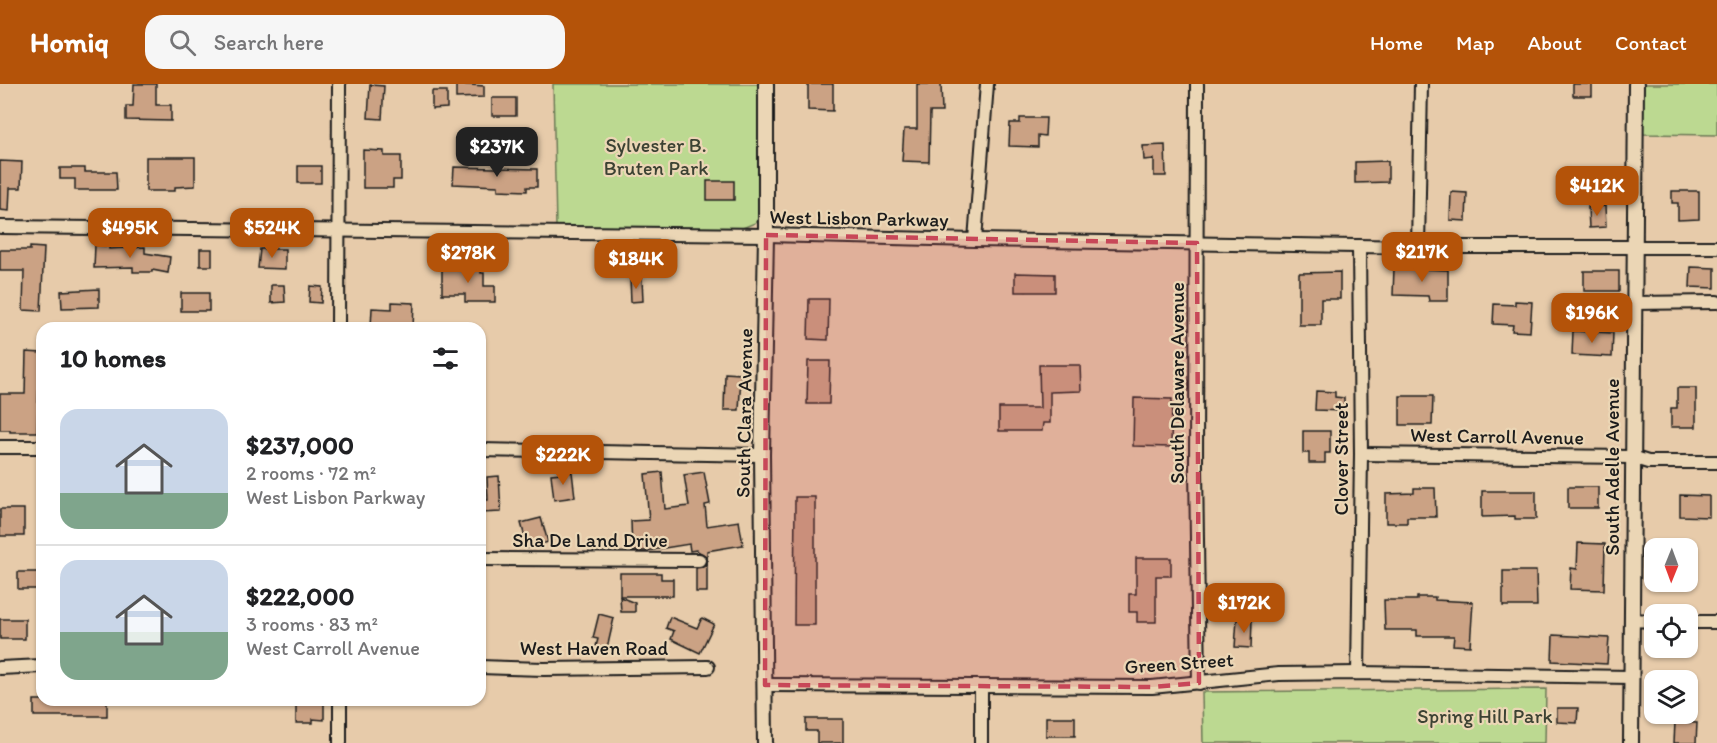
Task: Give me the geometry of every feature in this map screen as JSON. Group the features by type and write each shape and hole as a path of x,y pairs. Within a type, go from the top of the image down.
{"street":[{"path":"338,322 339,84"},
{"name":"South Clara Avenue","path":"765,743 762,455 766,84"},
{"path":"975,240 987,84"},
{"name":"South Delaware Avenue","path":"1197,84 1196,468 1199,683"},
{"path":"1418,247 1421,84"},
{"name":"South Adelle Avenue","path":"1631,743 1636,84"},
{"name":"West Lisbon Parkway","path":"0,227 766,235 1418,247 1717,247"},
{"name":"Clover Street","path":"1359,246 1361,454 1359,673"},
{"path":"1633,303 1717,302"},
{"path":"0,447 36,447"},
{"path":"486,450 762,455"},
{"name":"West Carroll Avenue","path":"1361,454 1632,457 1648,462 1717,462"},
{"name":"Sha De Land Drive","path":"486,559 699,560"},
{"path":"1631,620 1644,621"},
{"path":"1698,621 1717,622"},
{"path":"4,667 36,666"},
{"name":"West Haven Road","path":"486,667 544,669 708,667"},
{"name":"Green Street","path":"765,685 981,688 1152,687 1279,674 1359,673 1631,677"},
{"path":"981,688 981,743"},
{"path":"340,706 340,743"}],"highlighted area":[{"path":"766,235 1197,243 1199,683 1152,687 765,685"}],"green space":[{"name":"Sylvester B. Bruten Park","path":"553,84 759,84 758,219 755,223 740,229 556,227"},
{"path":"1643,84 1717,84 1717,135 1642,134"},
{"name":"Spring Hill Park","path":"1546,689 1545,743 1203,743 1202,692"}],"building":[{"path":"134,84 156,84 156,105 171,105 171,121 126,120 126,106 133,106"},
{"path":"456,84 484,86 484,97 456,98"},
{"path":"808,84 833,84 833,111 808,110"},
{"path":"917,84 941,84 942,112 930,112 929,162 902,161 904,129 917,129"},
{"path":"1573,84 1592,84 1592,96 1573,96"},
{"path":"370,85 384,86 382,119 368,118"},
{"path":"432,91 447,91 447,108 432,109"},
{"path":"492,98 516,98 516,116 492,116"},
{"path":"1020,118 1046,118 1045,136 1038,135 1038,147 1009,146 1010,123 1020,123"},
{"path":"1165,145 1166,176 1154,176 1154,159 1144,160 1143,146"},
{"path":"363,150 384,151 384,156 401,156 401,180 393,180 393,188 363,188"},
{"path":"146,157 195,157 195,186 175,187 175,191 146,191"},
{"path":"0,161 22,162 21,188 10,188 9,211 0,210"},
{"path":"1388,161 1388,182 1355,183 1355,162"},
{"path":"298,166 321,166 321,183 298,183"},
{"path":"454,167 537,169 537,187 527,187 527,191 498,190 498,186 453,184"},
{"path":"60,168 85,168 85,172 116,172 117,190 75,190 75,179 60,179"},
{"path":"707,181 734,181 734,200 707,200"},
{"path":"1672,191 1699,191 1699,219 1678,220 1678,203 1672,203"},
{"path":"1451,192 1467,193 1466,221 1450,220"},
{"path":"1605,206 1606,227 1589,228 1588,207"},
{"path":"95,245 109,246 109,249 145,247 145,253 170,257 168,273 152,270 152,272 133,272 133,267 94,268"},
{"path":"30,247 44,248 41,311 23,310 24,271 0,271 0,250 30,250"},
{"path":"200,249 212,249 212,266 200,266"},
{"path":"260,249 285,249 285,269 258,268"},
{"path":"464,265 481,265 481,273 484,273 484,286 495,286 495,302 465,302 465,294 442,294 442,269 464,269"},
{"path":"1691,267 1715,268 1715,288 1690,287"},
{"path":"1394,268 1448,270 1448,301 1429,301 1428,296 1393,295"},
{"path":"1584,271 1619,271 1619,291 1584,291"},
{"path":"1340,272 1340,299 1321,299 1321,325 1299,325 1299,273"},
{"path":"1015,273 1055,274 1055,292 1015,292"},
{"path":"630,278 642,278 643,301 631,302"},
{"path":"271,285 284,285 285,302 271,303"},
{"path":"310,286 322,287 321,303 309,302"},
{"path":"99,289 99,307 62,308 61,291"},
{"path":"181,293 209,293 209,311 181,311"},
{"path":"809,299 829,299 828,340 808,339"},
{"path":"1515,301 1532,302 1530,332 1512,331 1513,325 1493,324 1494,304 1515,305"},
{"path":"392,302 414,303 413,322 371,322 372,308 392,309"},
{"path":"1573,331 1613,333 1612,357 1572,355"},
{"path":"26,352 36,353 36,432 0,430 0,394 25,394"},
{"path":"808,361 830,361 829,404 807,404"},
{"path":"1039,365 1080,365 1081,391 1050,392 1050,423 1043,423 1042,431 999,431 999,408 1040,408"},
{"path":"725,373 741,374 739,410 724,410"},
{"path":"1677,388 1696,388 1696,427 1671,427 1671,408 1677,408"},
{"path":"1316,391 1335,392 1335,397 1344,398 1344,411 1315,410"},
{"path":"1400,396 1433,396 1432,425 1400,425"},
{"path":"1134,398 1172,399 1171,447 1133,446"},
{"path":"1303,431 1330,431 1330,453 1325,453 1325,463 1309,463 1309,453 1303,453"},
{"path":"572,472 575,497 554,500 551,474"},
{"path":"662,472 665,509 689,506 684,475 704,472 710,504 705,505 707,526 739,521 743,545 707,551 707,592 696,592 696,568 706,565 706,556 696,550 690,551 689,544 632,551 631,521 649,520 645,474"},
{"path":"499,476 501,512 486,513 487,477"},
{"path":"1568,487 1598,487 1598,508 1568,508"},
{"path":"1414,488 1435,488 1436,517 1407,517 1407,523 1386,523 1386,494 1414,493"},
{"path":"1482,491 1536,491 1536,519 1515,519 1515,516 1482,517"},
{"path":"1680,495 1709,496 1709,517 1680,516"},
{"path":"795,497 815,497 815,625 794,625"},
{"path":"0,509 24,509 24,536 0,536"},
{"path":"541,518 548,542 528,548 521,523"},
{"path":"1578,543 1605,544 1604,590 1570,589 1571,568 1577,569"},
{"path":"1136,558 1171,558 1171,576 1156,576 1156,622 1137,622 1137,612 1129,612 1129,594 1136,594"},
{"path":"1503,571 1536,571 1537,606 1503,606"},
{"path":"18,572 36,572 36,589 18,589"},
{"path":"620,573 661,573 661,579 673,579 673,596 620,596"},
{"path":"620,597 635,603 635,612 621,612"},
{"path":"1417,597 1473,602 1470,646 1453,645 1454,636 1417,636 1417,630 1385,630 1384,600 1417,600"},
{"path":"599,614 614,618 606,653 595,650 598,639 593,638"},
{"path":"670,617 697,628 702,618 714,624 700,653 671,639 674,631 666,628"},
{"path":"0,619 25,619 25,639 0,639"},
{"path":"1237,619 1252,620 1251,648 1235,647"},
{"path":"1553,635 1609,638 1607,664 1552,661"},
{"path":"34,700 36,700 36,706 107,706 107,716 34,716"},
{"path":"296,706 324,706 324,720 313,719 313,723 296,723"},
{"path":"1557,708 1578,708 1577,723 1557,722"},
{"path":"1046,717 1075,717 1075,736 1046,736"},
{"path":"806,719 843,719 843,743 817,743 817,731 806,731"},
{"path":"1675,724 1697,724 1696,743 1674,743"}]}
